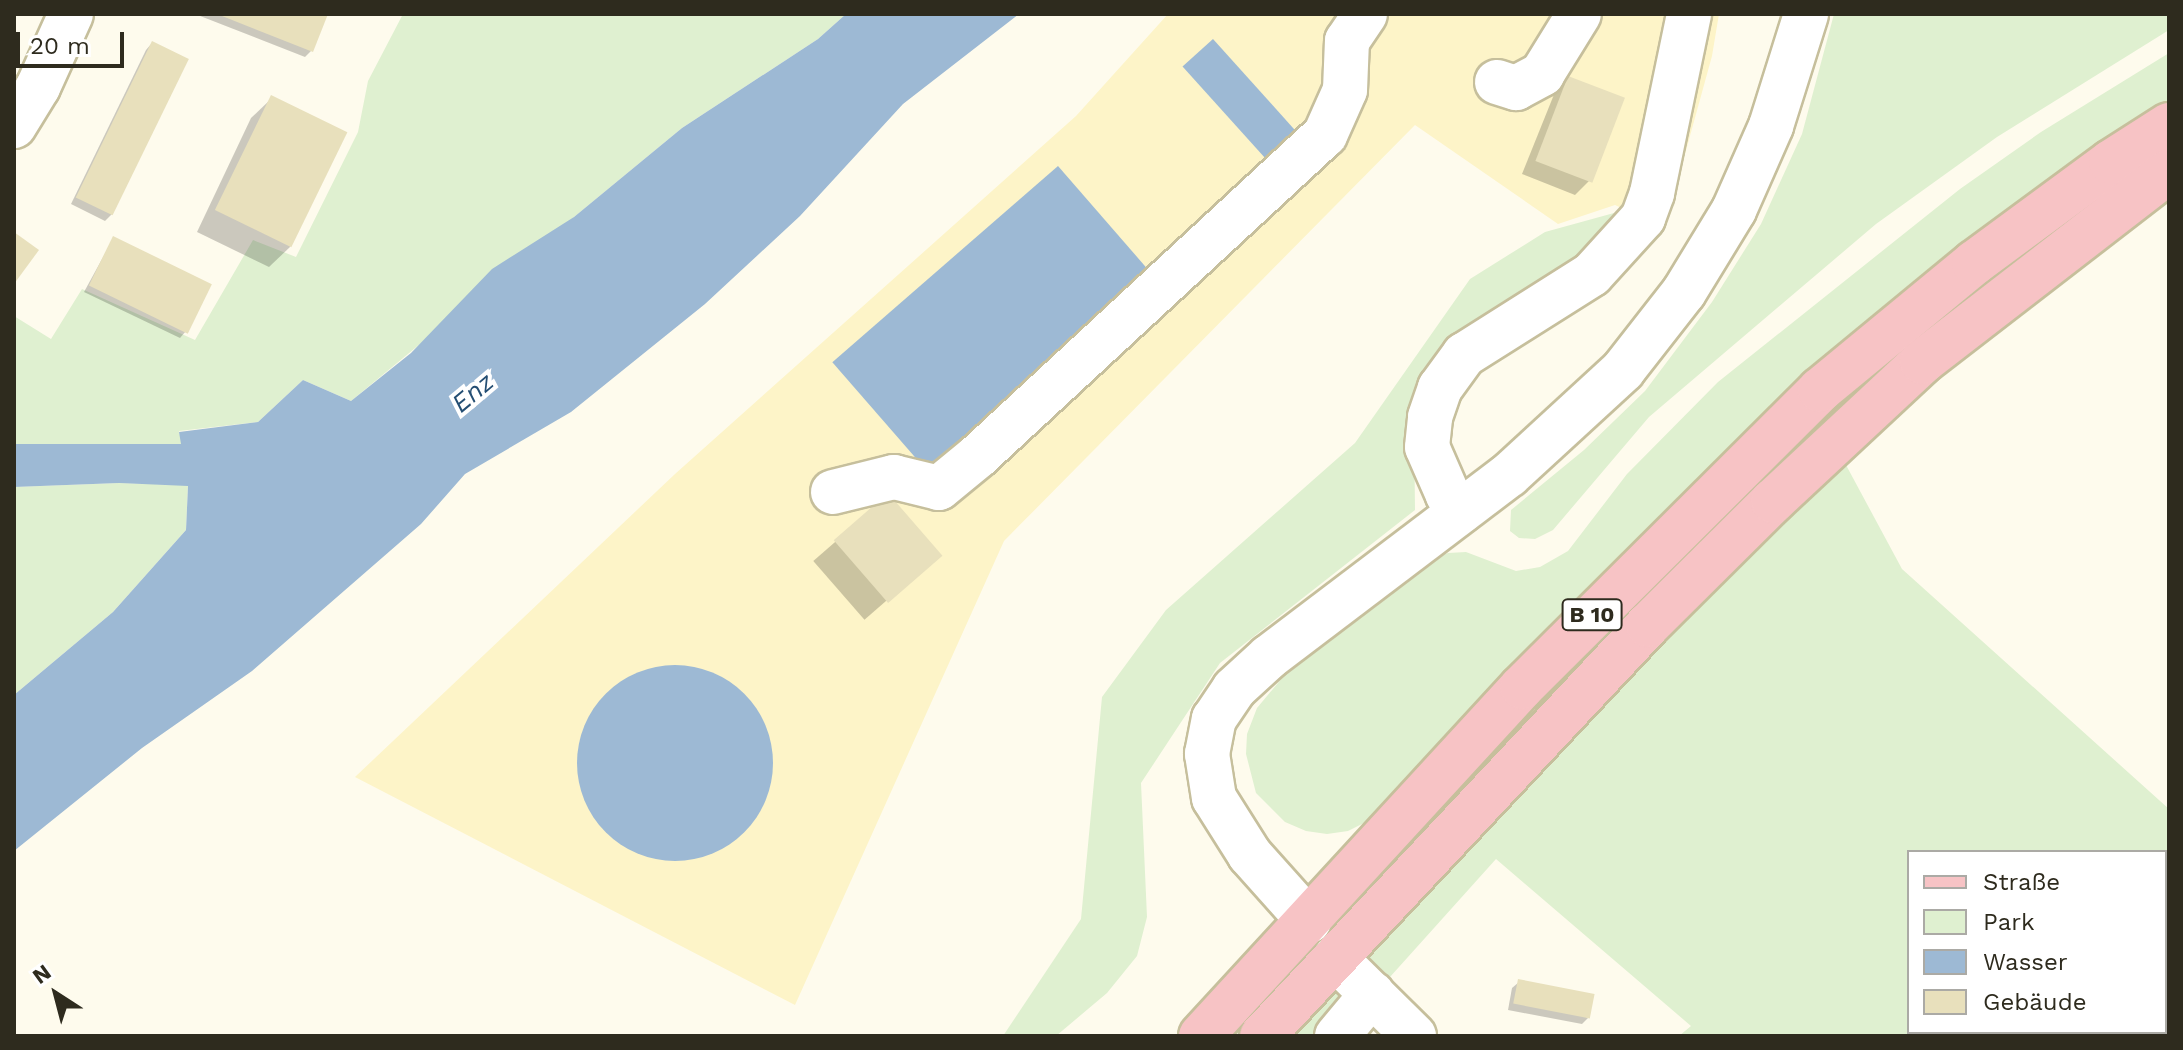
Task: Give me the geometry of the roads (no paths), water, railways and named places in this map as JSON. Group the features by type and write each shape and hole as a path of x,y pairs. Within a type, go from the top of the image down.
{"main road":[{"name":"B 10","path":"1201,1036 1522,687 1820,390 1974,263 2111,162 2169,125"},
{"name":"B 10","path":"1262,1036 1648,625 1784,491 1922,362 2169,171"},
{"path":"1300,995 1312,954 1309,921 1349,916 1384,905"}],"street":[{"path":"14,126 38,87 71,14"},
{"path":"833,492 894,477 939,488 978,456 1325,135 1345,90 1347,41 1365,14"},
{"path":"1497,82 1516,88 1542,74 1579,14"},
{"path":"1461,511 1448,495 1427,447 1430,417 1440,388 1464,355 1592,274 1643,218 1652,193 1689,14"},
{"path":"1309,921 1250,855 1214,798 1207,754 1214,719 1234,689 1269,657 1461,511 1567,425 1623,370 1684,292 1740,196 1771,126 1806,14"},
{"path":"1335,958 1414,1036"},
{"path":"1337,1036 1372,994"}],"water":[{"name":"Enz","path":"846,14 1019,14 903,104 800,216 705,304 571,412 465,474 421,524 252,671 142,748 14,851 14,695 113,612 186,530 188,486 119,483 14,487 14,444 181,444 179,432 258,422 303,380 351,401 411,353 492,269 574,217 682,128 818,39"},
{"path":"1213,39 1297,133 1267,160 1183,66"},
{"path":"1058,166 1152,275 927,471 832,362"},
{"path":"675,665 712,673 744,694 765,726 773,763 765,800 744,832 712,853 675,861 638,853 606,832 585,800 577,763 585,726 606,694 638,673"}]}
